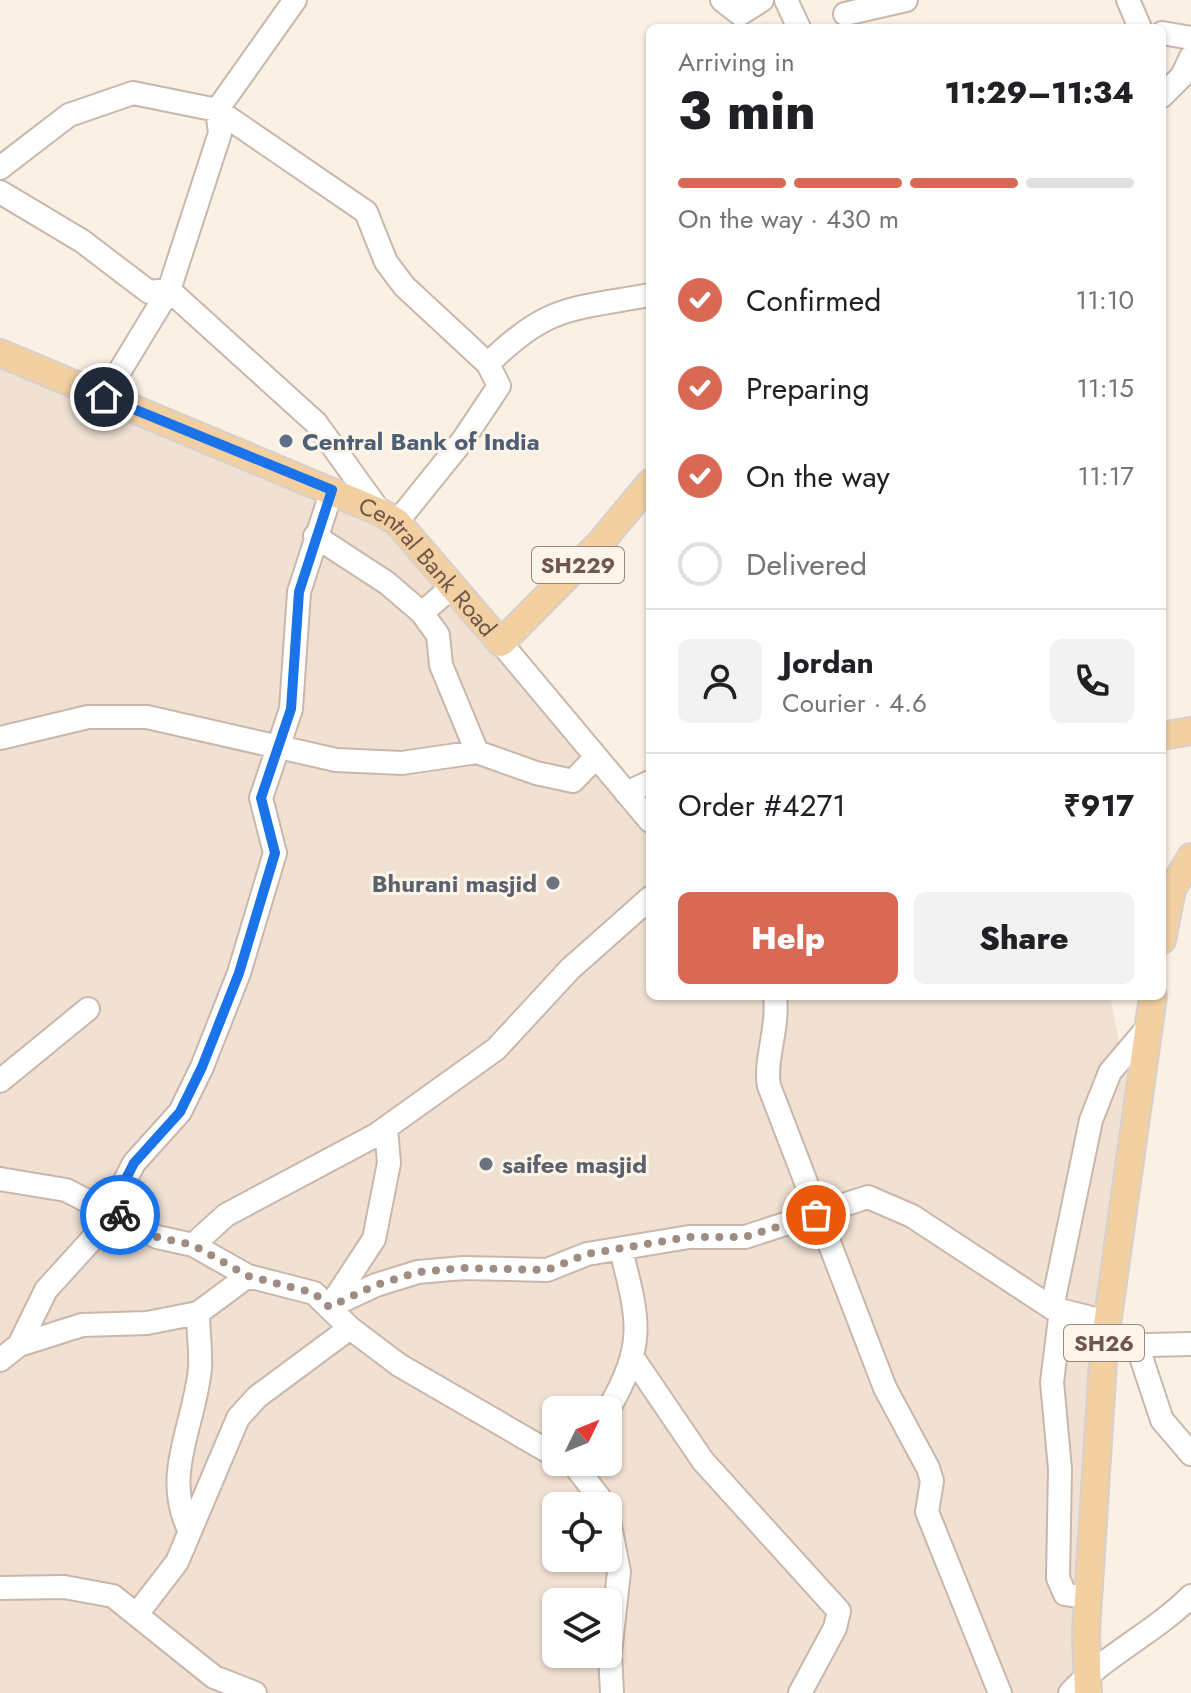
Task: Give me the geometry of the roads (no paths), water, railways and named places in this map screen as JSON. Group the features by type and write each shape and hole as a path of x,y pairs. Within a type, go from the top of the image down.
{"main road":[{"name":"Central Bank Road","path":"0,353 332,490 389,517 501,643"},
{"name":"SH229","path":"501,643 601,542 646,488"},
{"path":"1166,736 1190,737"},
{"path":"1167,882 1191,857"},
{"name":"SH26","path":"1081,1687 1106,1334 1152,1000"}],"street":[{"path":"104,397 169,290 220,133 217,110 295,0"},
{"path":"722,0 740,14 762,0"},
{"path":"786,0 797,24"},
{"path":"843,14 906,0"},
{"path":"1128,0 1138,24"},
{"path":"1166,34 1191,38"},
{"path":"1166,92 1182,76 1191,57"},
{"path":"0,168 69,115 133,93 217,110 366,212 379,250 404,286 488,364 499,386 463,440 389,517 316,423 169,290 149,292 82,241 0,192"},
{"path":"488,364 518,334 555,313 646,296"},
{"path":"19,1345 46,1290 113,1212 134,1163 180,1112 202,1067 239,973 275,853 261,798 291,709 299,592 332,490"},
{"path":"315,536 387,583 422,613 438,635 441,665 477,752"},
{"path":"422,613 452,587"},
{"name":"Central Bank Road","path":"501,643 646,816"},
{"path":"0,738 88,717 147,717 336,760 402,763 477,752 536,773 573,781 596,757"},
{"path":"626,793 646,784"},
{"path":"193,1245 226,1215 386,1128 496,1049 570,969 646,902"},
{"path":"775,1000 777,1031 767,1073 769,1086 885,1388 928,1468 932,1481 927,1512 1000,1693"},
{"path":"0,1081 88,1009"},
{"path":"1089,1598 1065,1594 1058,1578 1060,1469 1052,1382 1057,1309 1091,1120 1110,1072 1149,1026"},
{"path":"329,1307 374,1239 389,1163 386,1128"},
{"path":"0,1179 66,1190 157,1237 193,1245 248,1276 314,1293 350,1328 399,1365 542,1446"},
{"path":"329,1307 376,1285 418,1272 463,1268 547,1270 587,1254 689,1237 745,1237 857,1200 879,1199 912,1216 1057,1309 1106,1334 1137,1345 1191,1344"},
{"path":"615,1396 633,1358 638,1315 621,1250"},
{"path":"0,1360 19,1345 82,1325 147,1323 198,1313 248,1276"},
{"path":"190,1531 179,1510 176,1481 200,1369 198,1313"},
{"path":"137,1614 177,1562 238,1418 268,1388 350,1328"},
{"path":"1137,1345 1162,1420 1191,1454"},
{"path":"633,1358 703,1461 839,1611 835,1628 800,1693"},
{"path":"581,1476 594,1492"},
{"path":"612,1693 610,1653 619,1572"},
{"path":"0,1588 64,1587 113,1596 214,1677 255,1693"},
{"path":"1081,1687 1169,1618 1191,1596"}],"place":[{"name":"Central Bank of India","path":"286,441"},
{"name":"Bhurani masjid","path":"553,883"},
{"name":"saifee masjid","path":"486,1164"}]}
